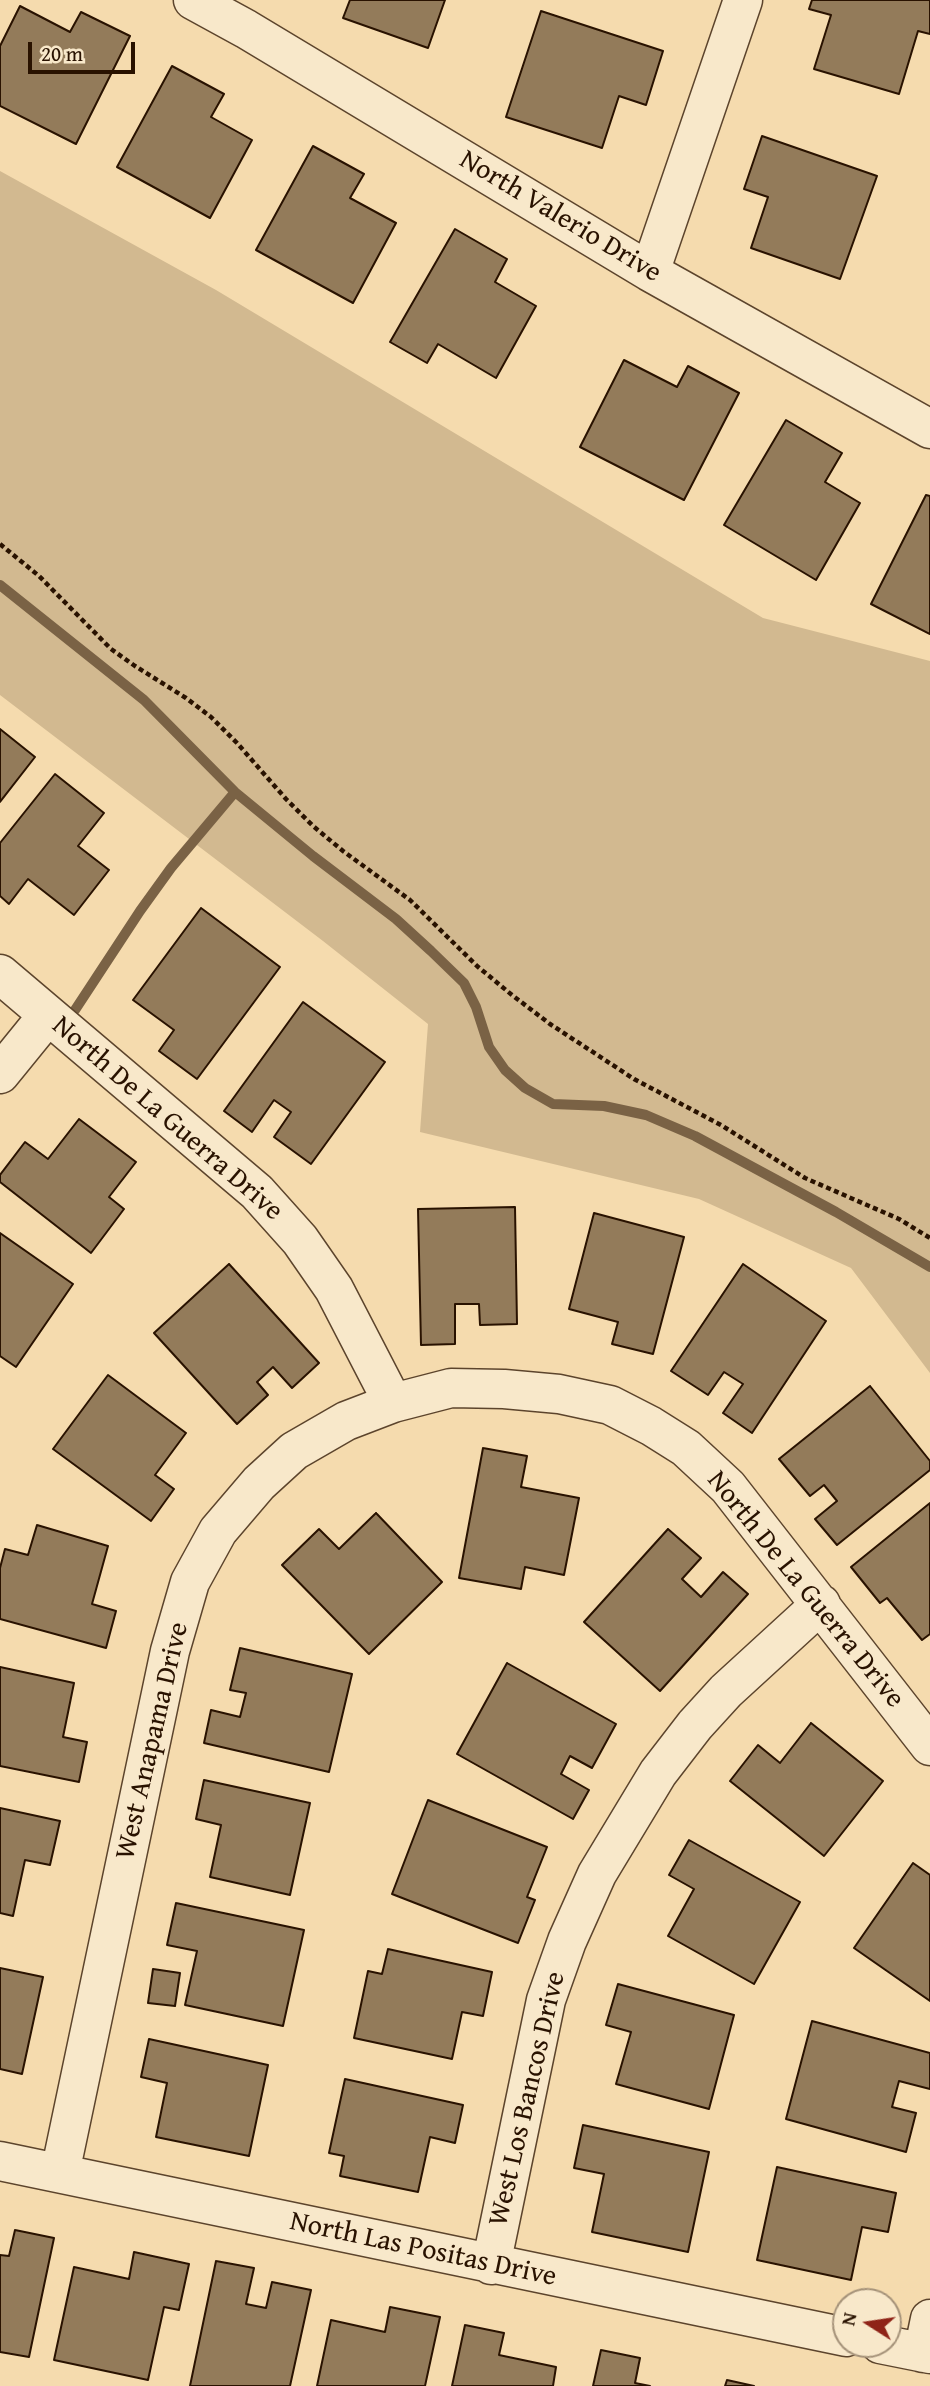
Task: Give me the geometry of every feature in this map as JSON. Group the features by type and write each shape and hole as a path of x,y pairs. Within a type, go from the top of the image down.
{"street":[{"name":"North Valerio Drive","path":"193,0 251,15 650,272 930,429"},
{"path":"650,272 743,0"},
{"name":"North De La Guerra Drive","path":"0,974 257,1192 300,1240 334,1289 393,1403 451,1388 559,1394 610,1405 686,1448 727,1487 930,1746"},
{"path":"0,1074 48,1015"},
{"name":"West Anapama Drive","path":"60,2173 170,1651 190,1582 218,1531 260,1483 294,1451 346,1421 393,1403"},
{"name":"West Los Bancos Drive","path":"491,2265 546,2000 567,1941 597,1874 657,1773 695,1725 726,1691 821,1604"},
{"name":"North Las Positas Drive","path":"0,2161 832,2334"},
{"path":"902,2343 928,2342"}],"path":[{"path":"0,544 40,576 111,649 211,717 313,825 343,851 410,900 477,966 550,1024 634,1079 721,1125 805,1178 899,1219 930,1238"}],"shaded area":[{"path":"0,171 216,290 763,618 930,661 930,1373 851,1268 699,1199 420,1132 428,1024 0,695"}],"building":[{"path":"350,0 445,0 428,48 343,18"},
{"path":"812,0 930,0 930,34 918,31 899,94 814,69 831,15 809,9"},
{"path":"20,6 70,32 81,12 130,36 76,144 0,106 0,46"},
{"path":"541,11 663,51 646,105 619,96 602,148 506,117"},
{"path":"172,66 224,94 211,117 252,140 210,218 117,167"},
{"path":"762,136 877,176 840,279 751,248 768,197 744,189"},
{"path":"313,146 364,174 350,198 396,223 353,303 256,250"},
{"path":"455,229 507,259 495,282 536,306 496,378 438,344 427,363 390,342"},
{"path":"624,360 677,387 688,366 739,393 684,500 580,447"},
{"path":"786,420 842,453 825,482 860,503 816,580 724,525"},
{"path":"926,495 930,496 930,634 871,604"},
{"path":"0,729 35,757 0,802"},
{"path":"55,774 104,813 78,846 109,870 74,915 28,879 9,904 0,896 0,843"},
{"path":"201,908 280,967 197,1079 159,1051 174,1030 133,1000"},
{"path":"303,1002 385,1062 311,1164 274,1137 291,1112 274,1100 252,1132 224,1111"},
{"path":"79,1119 136,1162 109,1197 124,1209 91,1253 0,1182 0,1175 25,1142 48,1159"},
{"path":"515,1207 517,1324 480,1325 479,1304 455,1304 455,1344 421,1345 418,1209"},
{"path":"594,1213 684,1237 653,1354 612,1344 618,1322 569,1309"},
{"path":"0,1233 73,1284 16,1367 0,1356"},
{"path":"229,1264 319,1363 292,1388 273,1367 257,1382 268,1395 237,1424 154,1333"},
{"path":"743,1264 826,1321 752,1433 723,1413 743,1384 724,1372 708,1395 671,1371"},
{"path":"108,1375 186,1433 155,1475 174,1489 151,1521 53,1449"},
{"path":"870,1386 930,1461 930,1470 837,1545 815,1519 837,1501 824,1485 810,1496 779,1459"},
{"path":"483,1448 527,1456 521,1487 579,1498 564,1575 525,1567 521,1589 459,1578"},
{"path":"930,1503 930,1634 922,1640 887,1598 880,1603 851,1567"},
{"path":"376,1513 442,1582 369,1654 282,1565 319,1529 339,1549"},
{"path":"37,1525 108,1546 92,1604 116,1611 106,1648 0,1619 0,1568 5,1549 28,1555"},
{"path":"668,1529 701,1558 682,1579 701,1597 723,1572 748,1594 660,1691 584,1622"},
{"path":"240,1648 352,1674 329,1772 204,1743 211,1710 240,1717 246,1693 230,1690"},
{"path":"507,1663 616,1724 592,1768 570,1756 561,1774 589,1790 573,1819 457,1754"},
{"path":"0,1667 74,1683 63,1737 87,1742 79,1782 0,1766"},
{"path":"811,1723 883,1781 824,1856 730,1781 758,1745 780,1763"},
{"path":"204,1780 310,1803 290,1895 210,1877 221,1825 196,1819"},
{"path":"428,1800 547,1847 527,1897 535,1900 518,1943 392,1894"},
{"path":"0,1808 60,1821 50,1865 25,1860 13,1916 0,1913"},
{"path":"689,1840 800,1902 754,1984 668,1936 694,1889 669,1875"},
{"path":"913,1863 930,1875 930,2001 854,1948"},
{"path":"176,1903 304,1930 283,2026 185,2005 197,1951 167,1945"},
{"path":"388,1949 492,1972 483,2016 462,2012 452,2059 354,2038 368,1971 382,1974"},
{"path":"0,1968 43,1977 22,2074 0,2069"},
{"path":"153,1969 180,1973 175,2006 148,2003"},
{"path":"618,1984 734,2015 709,2109 616,2084 631,2032 606,2025"},
{"path":"812,2021 930,2053 930,2089 899,2081 892,2107 916,2113 906,2152 786,2119"},
{"path":"149,2039 268,2065 249,2156 156,2137 167,2083 141,2077"},
{"path":"345,2079 463,2105 455,2143 430,2137 418,2192 340,2176 344,2156 329,2153"},
{"path":"583,2125 709,2152 688,2252 592,2232 604,2174 574,2168"},
{"path":"777,2167 896,2193 888,2232 862,2227 851,2280 757,2260"},
{"path":"15,2230 54,2238 29,2357 0,2352 0,2255 9,2256"},
{"path":"134,2252 189,2264 179,2310 164,2307 148,2380 54,2360 74,2267 129,2279"},
{"path":"216,2261 254,2268 246,2304 266,2308 272,2282 311,2290 290,2386 190,2386"},
{"path":"390,2307 440,2317 425,2386 317,2386 331,2320 385,2332"},
{"path":"465,2325 504,2333 499,2355 556,2367 553,2386 452,2386"},
{"path":"601,2350 640,2358 635,2383 650,2386 593,2386"},
{"path":"727,2380 754,2386 725,2386"}],"waterway":[{"path":"0,585 144,700 235,792 396,919 431,951 464,983 476,1007 489,1047 505,1070 525,1088 553,1104 604,1106 646,1115 695,1136 836,1212 930,1267"},
{"path":"75,1010 171,868 235,792"}]}
